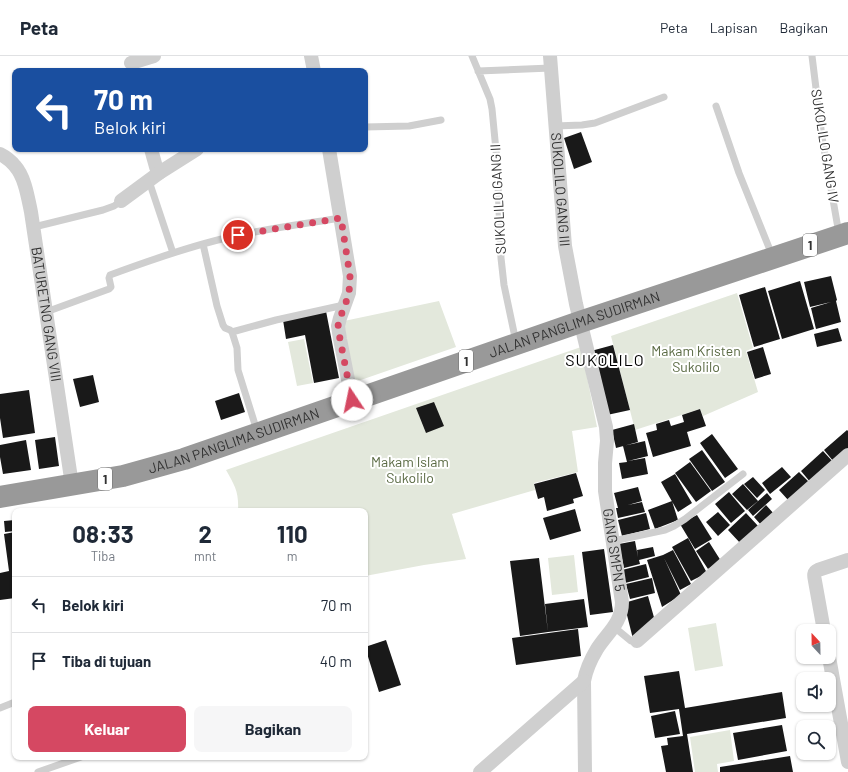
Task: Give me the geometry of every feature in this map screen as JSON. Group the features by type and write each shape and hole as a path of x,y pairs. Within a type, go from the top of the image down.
{"highway":[{"name":"JALAN PANGLIMA SUDIRMAN","path":"0,497 123,476 171,463 580,322 844,234"}],"street":[{"path":"131,63 154,56"},
{"path":"311,56 313,68"},
{"name":"SUKOLILO GANG III","path":"550,62 565,246 580,322"},
{"path":"152,152 156,167 154,177"},
{"path":"121,201 192,152"},
{"path":"330,152 350,276 349,294 338,322 352,400"},
{"name":"BATURETNO GANG VIII","path":"0,154 19,170 28,198 34,227 72,485"},
{"name":"GANG SMPN 5","path":"580,322 606,426 606,498 622,602 621,614 614,627 594,654 586,671 584,681 585,772"},
{"path":"637,641 848,455"},
{"path":"823,624 814,574 818,570 848,560"},
{"path":"830,664 848,762"},
{"path":"480,772 584,681"}],"lane":[{"name":"SUKOLILO GANG II","path":"472,56 490,99 492,109 498,161 501,258 504,284 516,344"},
{"name":"SUKOLILO GANG IV","path":"812,56 822,136 844,234"},
{"path":"478,71 550,62"},
{"path":"555,126 589,124 664,97"},
{"path":"716,106 739,174 773,258"},
{"path":"368,127 416,125 441,120"},
{"path":"154,177 173,253"},
{"path":"34,227 103,210 114,206 121,201"},
{"path":"46,312 109,289 111,287 109,278 110,275 173,253 248,233 341,218"},
{"path":"204,244 223,325 232,332 238,351 238,370 258,433"},
{"path":"232,332 276,320 345,305"},
{"path":"613,541 665,530 674,526 743,474"},
{"path":"614,627 631,641 637,641"},
{"path":"0,708 12,703"},
{"path":"38,772 72,760"}],"green space":[{"name":"Makam Kristen Sukolilo","path":"737,293 753,348 746,351 758,392 703,416 700,409 635,430 611,336"},
{"path":"439,301 456,347 355,382 350,363 344,321"},
{"path":"304,339 313,383 297,386 288,342"},
{"name":"Makam Islam Sukolilo","path":"581,347 597,427 572,431 578,472 534,483 535,490 452,514 466,559 368,575 368,508 238,508 236,489 226,470"},
{"path":"574,555 578,592 552,595 548,558"},
{"path":"716,623 723,666 695,671 688,628"},
{"path":"730,730 734,761 717,764 718,772 695,772 690,737"}],"building":[{"path":"581,132 592,162 574,169 564,138"},
{"path":"831,276 841,322 816,329 811,308 831,302 810,307 804,282"},
{"path":"800,281 814,329 782,339 768,291"},
{"path":"765,287 780,339 754,347 739,295"},
{"path":"326,311 339,378 314,383 305,335 286,339 283,320"},
{"path":"838,328 842,341 817,347 814,334"},
{"path":"613,345 630,410 607,415 591,351"},
{"path":"763,347 771,374 755,379 747,352"},
{"path":"93,375 99,402 80,407 73,379"},
{"path":"29,390 35,433 3,438 0,418 0,394"},
{"path":"239,393 245,412 221,420 215,401"},
{"path":"434,402 444,426 426,433 416,408"},
{"path":"700,409 706,426 687,432 691,446 653,457 646,433 657,430 656,424 669,420 671,426 684,422 682,415"},
{"path":"634,424 638,442 616,448 612,430"},
{"path":"847,430 848,450 834,462 824,450"},
{"path":"712,434 738,469 725,478 700,443"},
{"path":"55,437 59,466 39,469 35,440"},
{"path":"26,440 31,470 3,474 0,457 0,445"},
{"path":"645,441 648,456 628,461 645,458 648,474 622,479 619,463 627,462 623,446"},
{"path":"702,450 725,482 712,491 689,459"},
{"path":"823,451 834,463 811,483 801,471"},
{"path":"690,462 711,491 696,502 675,473"},
{"path":"782,467 791,477 770,494 762,483"},
{"path":"799,472 810,483 789,501 779,490"},
{"path":"576,473 583,496 573,499 574,503 547,511 544,497 538,499 534,484"},
{"path":"675,474 692,503 678,512 661,482"},
{"path":"753,477 765,490 757,498 744,484"},
{"path":"743,484 758,501 747,510 732,494"},
{"path":"638,487 642,501 628,505 642,502 645,512 618,518 616,508 618,508 614,493"},
{"path":"729,492 745,511 731,523 715,504"},
{"path":"767,493 772,499 753,516 748,510"},
{"path":"672,501 678,520 655,529 648,510"},
{"path":"766,505 775,515 762,526 754,517"},
{"path":"575,509 581,531 550,540 543,518"},
{"path":"718,512 730,525 718,536 706,522"},
{"path":"646,513 650,529 622,536 618,520"},
{"path":"746,513 759,527 741,544 728,530"},
{"path":"697,515 712,539 695,549 680,524"},
{"path":"12,520 12,531 5,532 4,521"},
{"path":"12,533 12,598 0,600 0,573 9,571 4,534"},
{"path":"688,538 707,573 691,581 672,547"},
{"path":"635,541 638,557 637,550 653,547 655,556 639,560 640,564 624,568 619,544"},
{"path":"709,542 721,561 708,569 696,551"},
{"path":"604,549 613,612 590,615 582,552"},
{"path":"673,550 691,584 680,590 664,558 681,595 662,607 647,560"},
{"path":"539,558 548,632 520,636 510,561"},
{"path":"646,564 649,577 625,583 622,570"},
{"path":"652,578 655,593 630,599 626,584"},
{"path":"648,596 655,621 633,639 624,603"},
{"path":"584,599 588,627 548,632 545,604"},
{"path":"578,629 581,656 516,665 512,638"},
{"path":"386,640 401,685 379,692 368,657 368,646"},
{"path":"679,671 685,708 782,692 786,718 687,734 693,772 666,772 661,746 668,745 667,738 683,736 679,709 650,713 644,676"},
{"path":"675,711 680,734 655,738 651,716"},
{"path":"782,725 787,751 738,760 733,733"},
{"path":"790,756 793,772 720,772 720,767"}],"district":[{"name":"SUKOLILO","path":"605,360"}],"route":[{"path":"238,235 341,218 350,283 349,294 338,322 338,326 352,400"}]}
